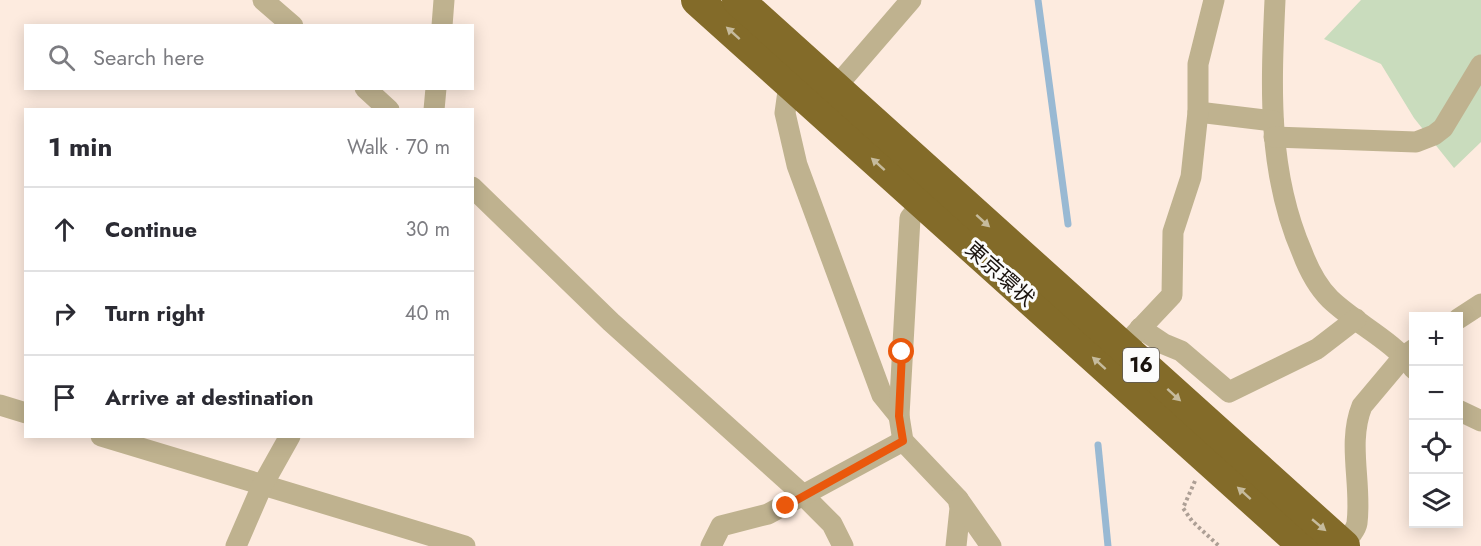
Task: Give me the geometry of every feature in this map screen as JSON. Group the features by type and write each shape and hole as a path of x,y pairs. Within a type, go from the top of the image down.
{"highway":[{"name":"東京環状","path":"697,0 789,84 931,192 1131,338 1343,546"},
{"name":"東京環状","path":"738,0 835,88 931,192 1304,546"}],"street":[{"path":"263,0 291,24"},
{"path":"442,24 444,0"},
{"path":"835,88 912,0"},
{"path":"1214,0 1198,64 1198,112 1191,177 1173,232 1172,295 1131,338 1181,351 1229,392 1317,348 1356,319"},
{"path":"1275,0 1274,129 1283,201 1310,271 1329,298 1409,357"},
{"path":"1198,112 1274,129 1416,142 1434,135 1443,128 1481,65"},
{"path":"789,84 785,113 797,165 882,395 899,416"},
{"path":"367,90 387,108"},
{"path":"434,108 436,90"},
{"path":"474,189 611,322 832,524 843,546"},
{"path":"931,192 910,218 899,416 903,441 958,499 991,546"},
{"path":"1463,316 1481,304"},
{"path":"1343,546 1357,525 1355,454 1359,413 1362,406 1409,359"},
{"path":"0,405 24,412"},
{"path":"1463,412 1481,421"},
{"path":"107,438 465,546"},
{"path":"236,546 262,486 289,438"},
{"path":"711,546 721,526 768,514 804,497 903,441"},
{"path":"956,546 960,508 958,499"}],"path":[{"path":"1196,478 1183,508 1192,521 1219,546"}],"green space":[{"path":"1361,0 1481,0 1481,142 1454,168 1414,118 1381,64 1324,39"}],"waterway":[{"path":"1038,0 1068,224"},
{"path":"1098,445 1108,546"}],"route":[{"path":"786,506 903,441 899,416 902,352"}]}
